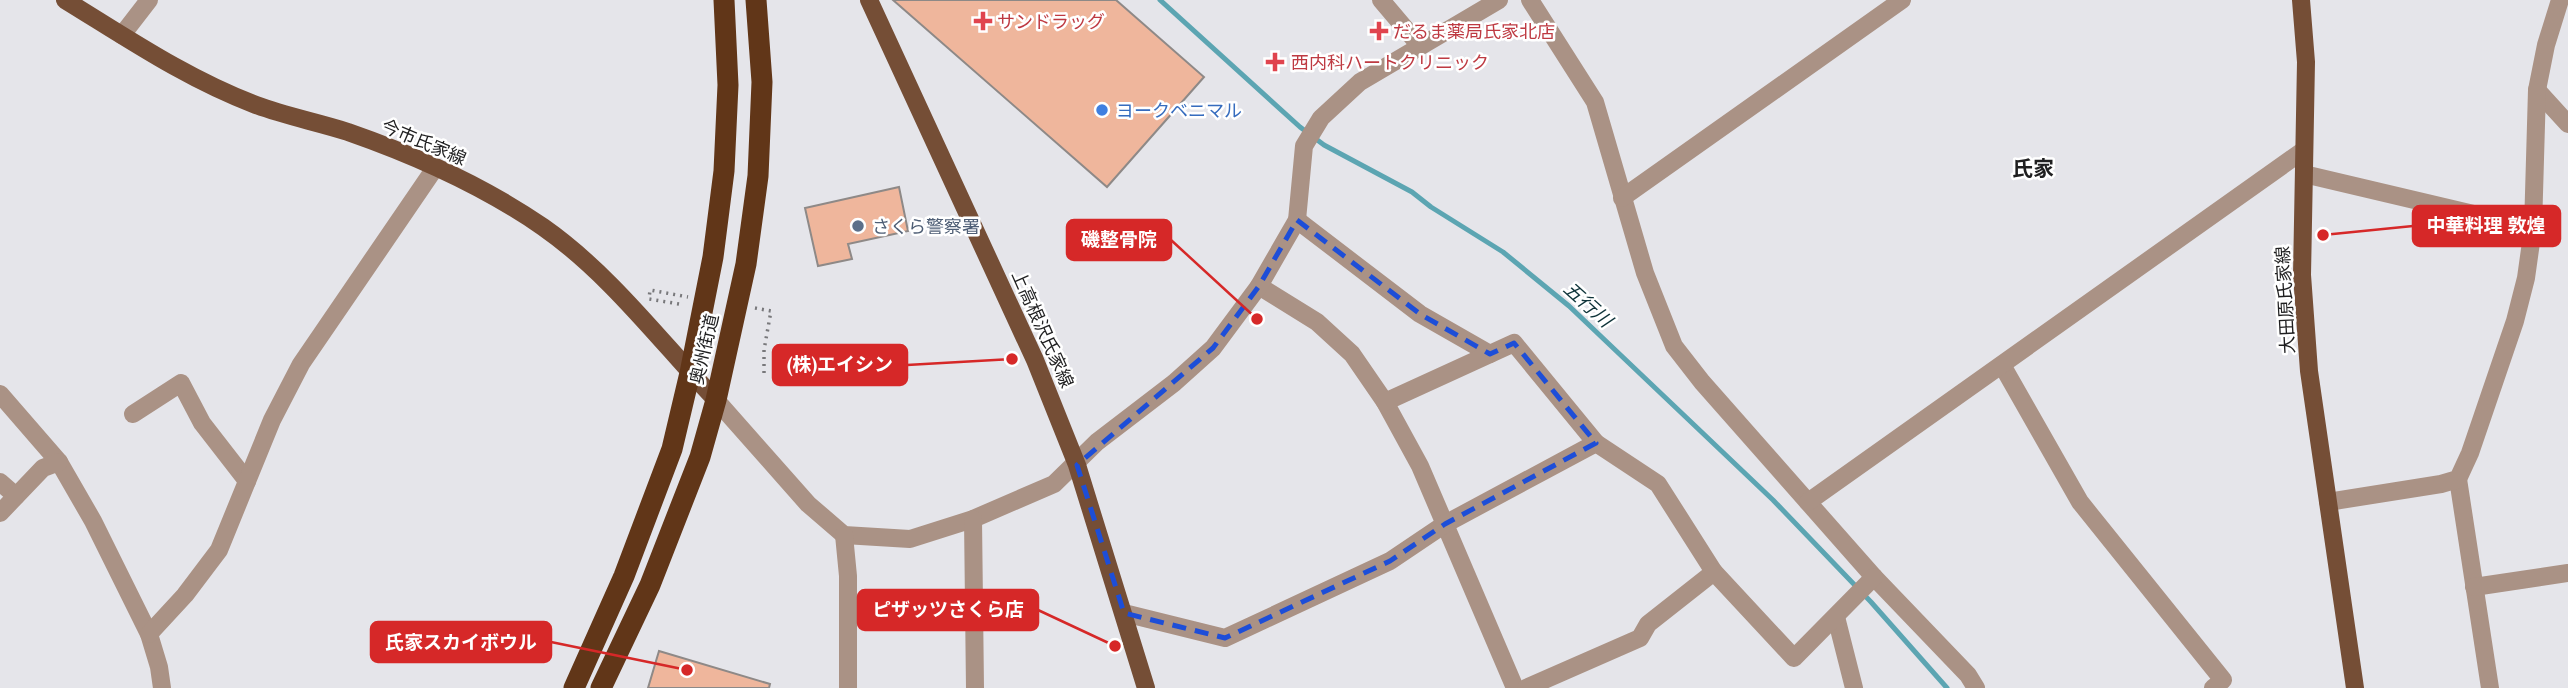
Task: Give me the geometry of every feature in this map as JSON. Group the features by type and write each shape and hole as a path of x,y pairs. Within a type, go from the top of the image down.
{"highway":[{"name":"奥州街道","path":"574,688 624,576 672,449 690,373 713,257 724,171 729,85 724,0"},
{"name":"奥州街道","path":"601,688 660,559 700,457 716,400 746,264 758,176 762,82 756,0"}],"main road":[{"name":"今市氏家線","path":"65,0 203,83 258,106 348,132 435,168 495,197 544,228 610,284 716,400"},
{"name":"上高根沢氏家線","path":"869,0 1029,348 1077,465 1146,688"},
{"name":"大田原氏家線","path":"2301,0 2306,62 2302,275 2309,371 2355,688"}],"street":[{"path":"122,35 149,0"},
{"path":"1381,0 1420,46"},
{"path":"716,400 808,505 844,536 910,539 973,519 1055,484 1077,465 1097,442 1174,383 1213,348 1259,286 1297,220 1304,146 1321,118 1360,82 1499,0"},
{"path":"1530,0 1595,102 1645,273 1674,346 1702,382 1874,577 1968,675 1976,688"},
{"path":"1622,198 1902,0"},
{"path":"2490,688 2458,479 2470,453 2515,321 2526,278 2533,228 2537,90 2546,45 2560,0"},
{"path":"2537,90 2568,124"},
{"path":"1808,502 2304,150"},
{"path":"149,634 219,550 272,420 301,364 435,168"},
{"path":"2304,174 2533,228"},
{"path":"1297,220 1420,314 1490,354"},
{"path":"1259,286 1317,322 1352,354 1385,402 1420,466 1515,688"},
{"path":"1385,402 1514,342 1596,443 1658,484 1714,572 1794,658 1874,577"},
{"path":"2002,365 2080,502 2223,680 2213,688"},
{"path":"133,414 181,383 202,423 247,481"},
{"path":"0,394 59,463 93,521 149,634 162,688"},
{"path":"1124,613 1225,638 1390,561 1445,524 1596,443"},
{"path":"0,513 43,468 59,463"},
{"path":"2328,502 2458,479"},
{"path":"0,482 16,496"},
{"path":"973,519 975,688"},
{"path":"844,536 848,576 848,688"},
{"path":"1526,688 1640,638 1648,624 1714,572"},
{"path":"2474,587 2568,573"},
{"path":"1836,617 1854,688"}],"path":[{"path":"679,304 649,299 650,290 681,296"},
{"path":"764,373 764,350 771,311"}],"highlighted area":[{"path":"1297,220 1420,314 1490,354 1514,343 1596,443 1445,524 1390,561 1225,638 1124,613 1077,465 1213,348 1259,286"}],"building":[{"path":"893,0 1116,0 1204,77 1107,187"},
{"name":"さくら警察署","path":"899,187 908,231 848,244 852,259 818,266 805,208"},
{"path":"659,651 770,684 769,688 648,688"}],"waterway":[{"name":"五行川","path":"1160,0 1300,127 1324,145 1412,192 1503,252 1569,306 1773,500 1871,602 1947,688"}],"place":[{"name":"サンドラッグ","path":"983,21"},
{"name":"だるま薬局氏家北店","path":"1379,31"},
{"name":"西内科ハートクリニック","path":"1275,62"},
{"name":"ヨークベニマル","path":"1102,110"},
{"name":"さくら警察署","path":"858,226"},
{"name":"中華料理 敦煌","path":"2323,235"},
{"name":"磯整骨院","path":"1257,319"},
{"name":"(株)エイシン","path":"1012,359"},
{"name":"ピザッツさくら店","path":"1115,646"},
{"name":"氏家スカイボウル","path":"687,670"}],"district":[{"name":"氏家","path":"2033,168"}]}
